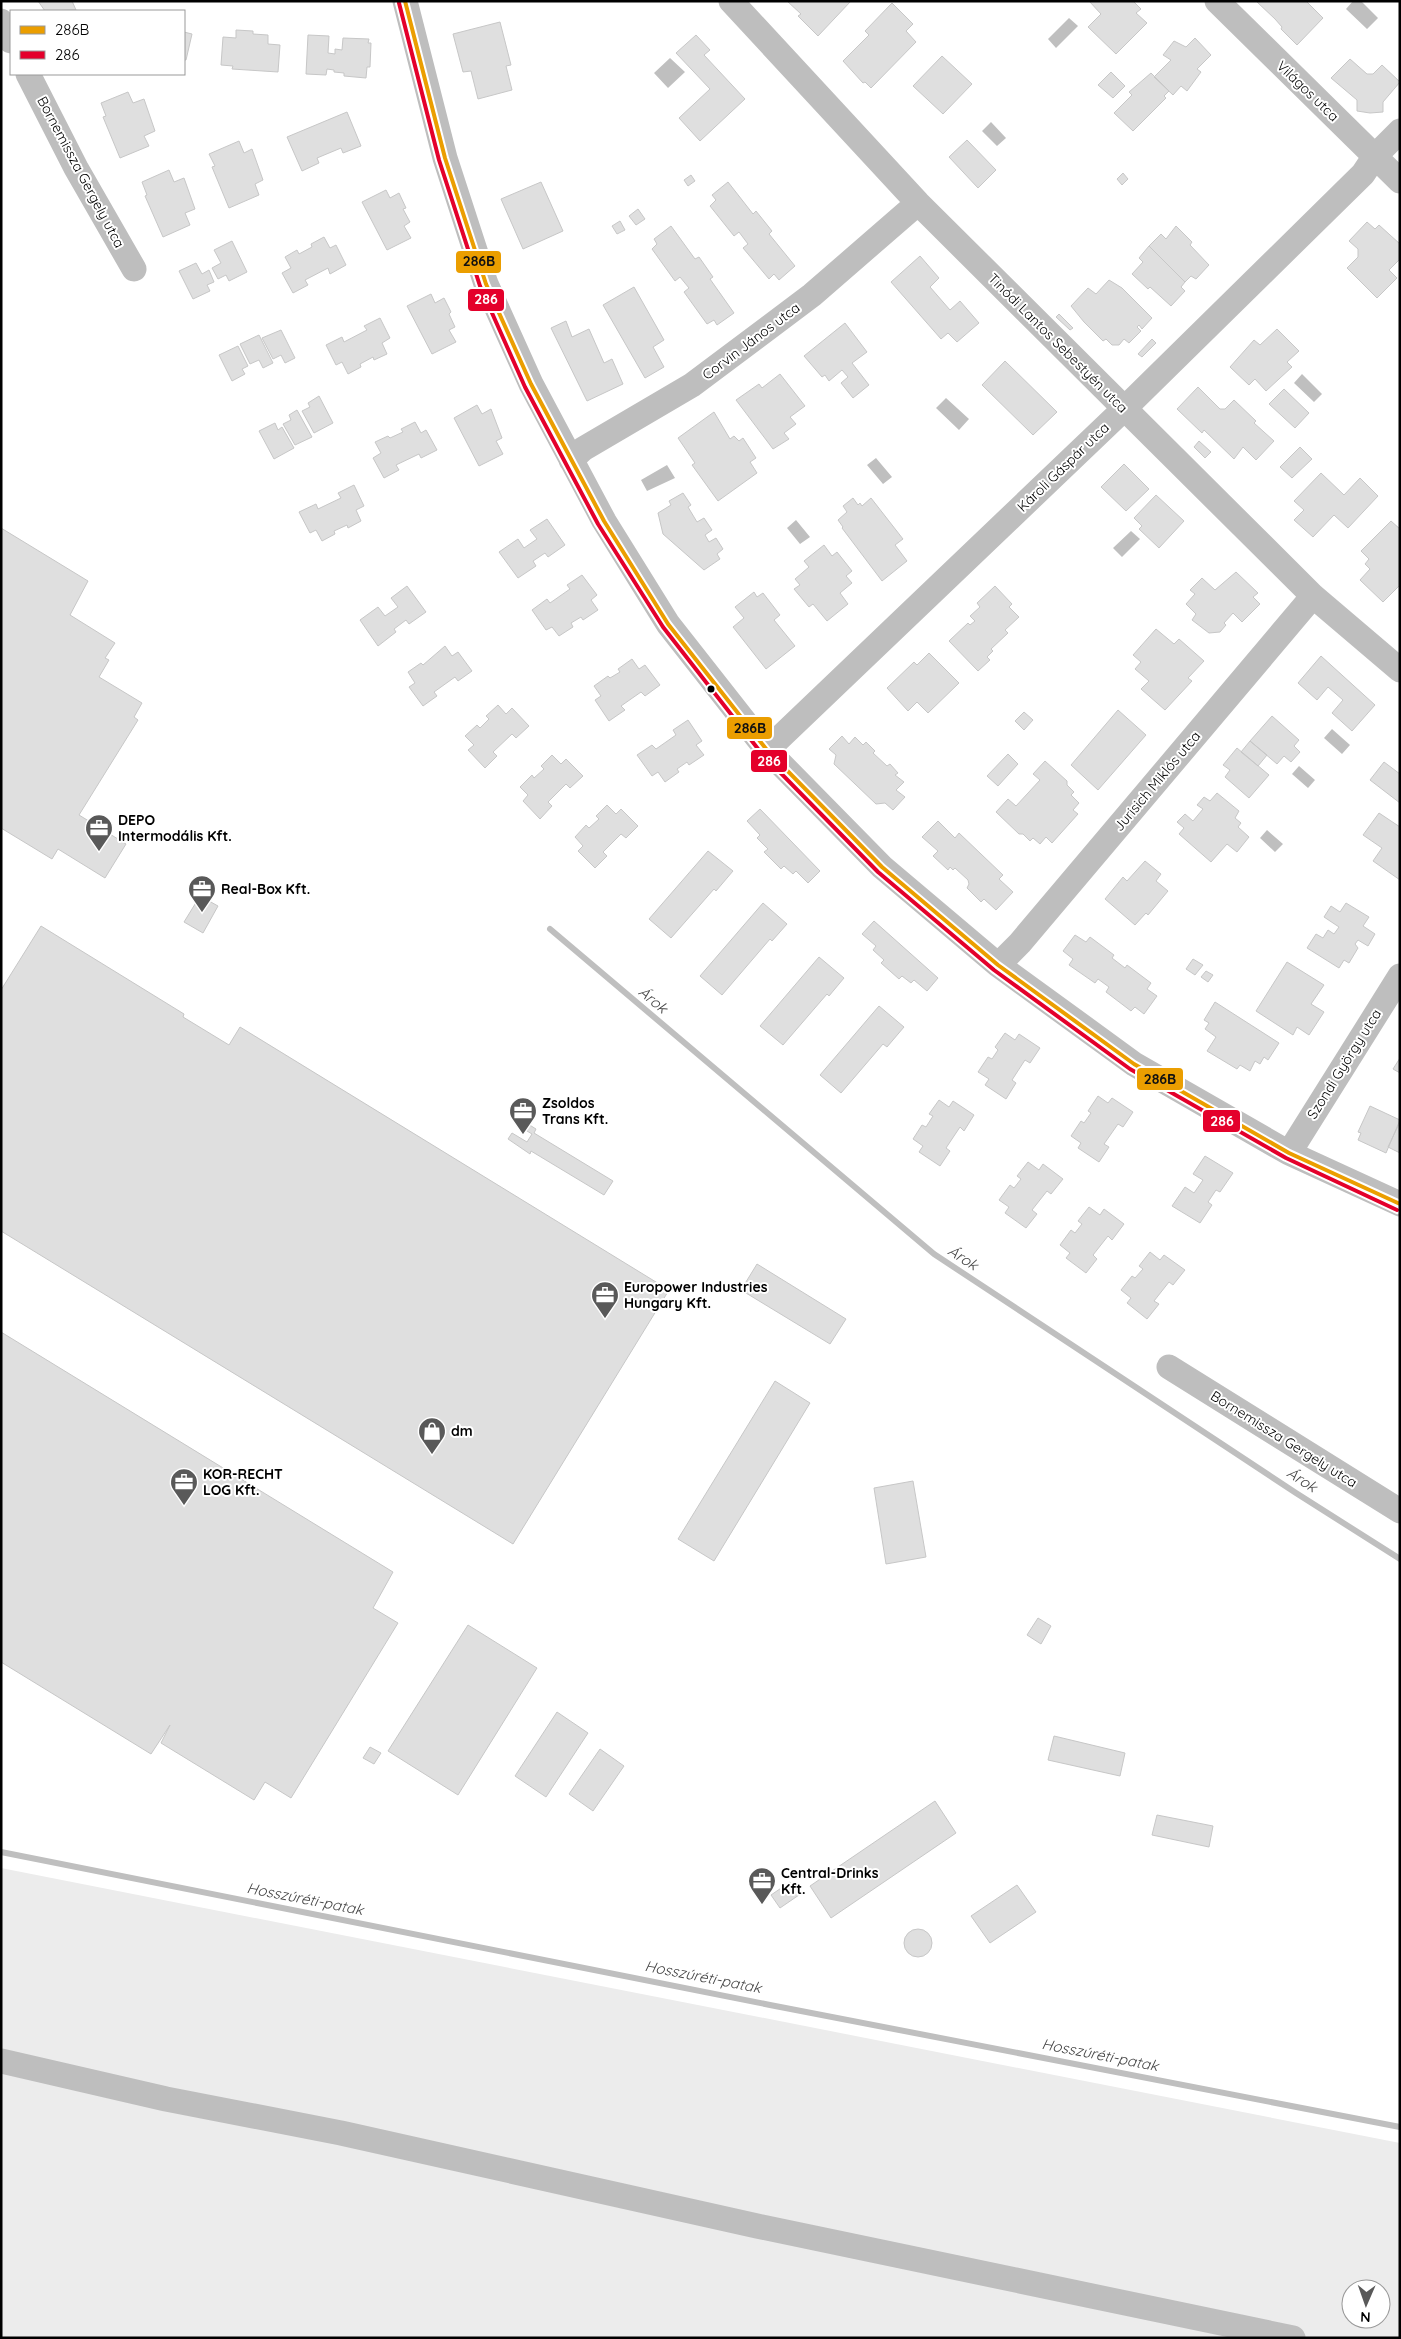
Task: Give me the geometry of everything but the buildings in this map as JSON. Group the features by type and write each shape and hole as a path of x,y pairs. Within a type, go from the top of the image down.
{"street":[{"path":"406,1 444,158 486,284 531,384 604,521 668,624 767,750 882,867 998,965 1134,1064 1289,1153 1400,1204"},
{"name":"Tinódi Lantos Sebestyén utca","path":"731,1 918,203 1313,596 1400,670"},
{"name":"Világos utca","path":"1216,1 1400,181"},
{"path":"1,21 10,39"},
{"name":"Bornemissza Gergely utca","path":"29,75 76,168 134,269"},
{"name":"Károli Gáspár utca","path":"767,750 1125,408 1363,174 1375,156 1400,130"},
{"name":"Corvin János utca","path":"570,460 583,449 692,385 812,296 918,203"},
{"name":"Jurisich Miklós utca","path":"998,965 1020,943 1313,596"},
{"name":"Szondi György utca","path":"1289,1153 1400,976"},
{"name":"Bornemissza Gergely utca","path":"1169,1367 1400,1511"},
{"path":"1,2061 166,2099 341,2133 757,2226 1293,2338"}],"shaded area":[{"path":"1353,1 1361,1 1378,18 1367,29 1346,9"},
{"path":"1069,18 1078,26 1056,48 1048,39"},
{"path":"670,58 685,72 668,88 654,73"},
{"path":"991,122 1006,138 997,146 982,131"},
{"path":"1302,374 1322,394 1314,402 1294,383"},
{"path":"946,398 969,419 959,430 936,408"},
{"path":"876,458 892,477 883,484 867,465"},
{"path":"667,465 675,478 647,491 641,480"},
{"path":"796,520 810,537 800,544 787,528"},
{"path":"1131,531 1140,539 1122,557 1113,548"},
{"path":"1332,729 1350,745 1342,754 1324,738"},
{"path":"1299,766 1315,780 1308,788 1292,774"},
{"path":"1267,830 1283,844 1275,852 1260,838"},
{"path":"1,1868 1400,2143 1400,2338 1,2338"}],"waterway":[{"name":"Árok","path":"550,929 934,1254 1296,1493 1400,1559"},
{"name":"Hosszúréti-patak","path":"1,1852 770,2005 1400,2127"}],"transit line":[{"name":"286B","path":"405,1 445,158 486,284 531,384 604,521 668,624 767,750 882,867 998,965 1134,1064 1289,1153 1400,1204"},
{"name":"286","path":"399,3 439,160 480,286 525,387 598,524 663,627 762,754 878,872 994,970 1130,1069 1286,1158 1397,1210"}],"place":[{"name":"DEPO Intermodális Kft.","path":"99,852"},
{"name":"Real-Box Kft.","path":"202,913"},
{"name":"Zsoldos Trans Kft.","path":"523,1135"},
{"name":"Europower Industries Hungary Kft.","path":"605,1319"},
{"name":"dm","path":"432,1455"},
{"name":"KOR-RECHT LOG Kft.","path":"184,1506"},
{"name":"Central-Drinks Kft.","path":"762,1905"}]}
